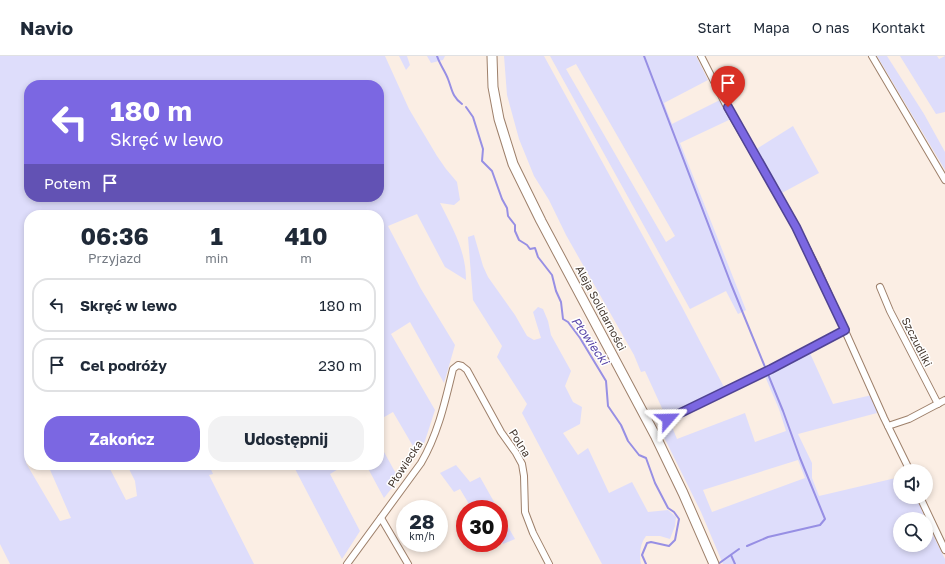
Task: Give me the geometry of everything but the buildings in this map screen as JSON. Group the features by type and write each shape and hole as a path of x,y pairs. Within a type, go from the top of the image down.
{"main road":[{"name":"Aleja Solidarności","path":"492,56 493,87 499,119 513,164 541,221 656,436 712,560"}],"street":[{"path":"701,56 796,227 907,464"},
{"path":"872,56 945,180"},
{"name":"Szczudliki","path":"880,287 894,318 938,404"},
{"path":"668,419 771,369 845,330"},
{"name":"Płowiecka","path":"347,564 421,463 437,429 454,369 458,365"},
{"name":"Polna","path":"458,365 467,370 501,432 522,464 524,476 525,512 532,533 549,564"},
{"path":"888,426 909,419 945,400"},
{"path":"923,504 945,550"},
{"path":"381,518 408,564"}],"shaded area":[{"path":"0,56 385,56 409,109 437,156 457,182 460,200 454,205 440,203 458,240 464,259 466,280 445,267 417,214 388,226 421,289 455,345 444,383 410,322 391,334 435,410 423,447 417,453 393,412 384,417 384,210 24,210 24,470 30,470 60,521 71,518 50,470 111,470 126,500 137,496 135,481 130,470 211,470 213,474 209,475 254,564 10,564 0,544"},
{"path":"399,56 407,56 410,65 406,70"},
{"path":"427,56 445,56 443,60 431,63"},
{"path":"504,56 544,56 682,307 725,389 666,417 645,371 641,372 634,355 566,235 549,200 534,176 519,139 507,95"},
{"path":"550,56 696,56 708,80 664,103 672,124 720,100 731,119 680,143 746,310 738,314 726,291 690,309","holes":["576,64 675,236 666,242 566,69"]},
{"path":"877,56 887,56 924,114 945,152 945,170"},
{"path":"900,56 937,56 939,59 945,56 945,112 936,114"},
{"path":"793,126 819,173 780,194 755,150"},
{"path":"474,235 483,266 488,277 515,315 527,336 534,340 541,338 533,312 538,307 543,309 548,321 551,335 571,371 565,386 573,402 582,407 580,424 563,433 578,455 588,448 609,493 632,482 648,512 668,510 676,517 675,526 670,539 660,536 646,536 640,549 641,564 602,564 522,413 527,404 497,357 502,346 473,300 468,237"},
{"path":"809,351 833,404 872,395 877,413 798,434 812,463 812,478 819,496 893,479 893,504 920,504 922,512 893,512 893,552 933,552 933,535 945,559 945,564 723,564 701,512 658,425 666,417 670,422 677,439 745,413 755,442 786,431 779,409 764,374","holes":["798,460 805,478 712,512 703,490"]},
{"path":"384,452 399,479 384,498 369,470 384,470"},
{"path":"456,465 470,482 480,477 493,500 467,500 460,489 454,492 440,473"},
{"path":"296,470 337,470 330,474 360,531 342,559"},
{"path":"508,527 515,539 508,542"}],"waterway":[{"name":"Płowiecki","path":"437,56 447,76 454,96 462,104"},
{"path":"644,56 731,284 825,519 820,525 768,537 747,546"},
{"name":"Płowiecki","path":"466,107 473,117 483,149 482,161 492,171 502,199 507,208 508,216 515,225 515,231 519,240 530,249 535,248 538,257 552,275 556,291 561,302 563,319 568,322 580,338 606,381 608,406 621,425 628,441 639,455 646,458 655,483 668,508 674,512 679,519 675,540 669,546 651,542 647,543 642,555 646,564"},
{"path":"718,564 739,549"},
{"path":"731,555 735,564"}],"route":[{"path":"668,419 771,369 845,330 816,266 796,227 728,107"}]}
